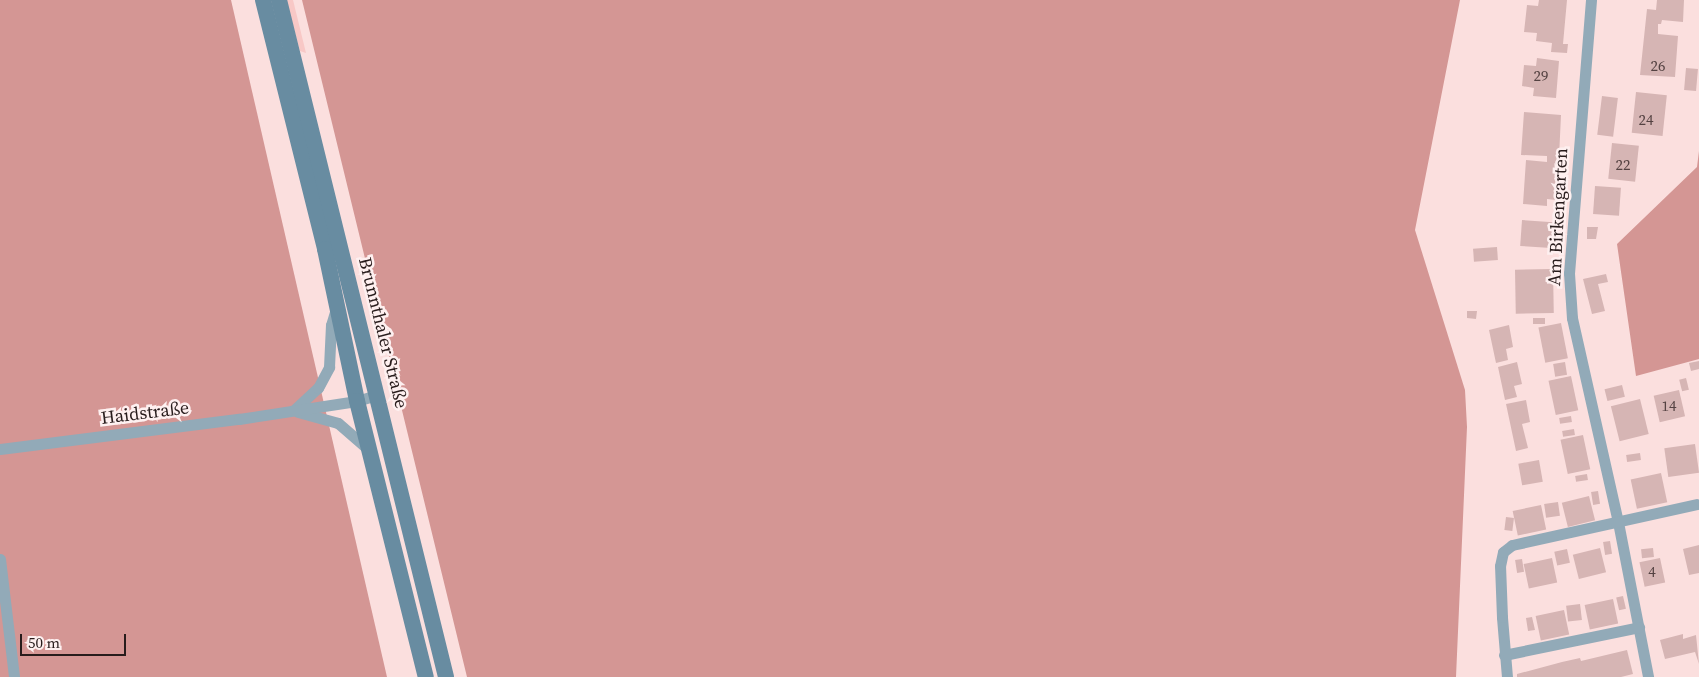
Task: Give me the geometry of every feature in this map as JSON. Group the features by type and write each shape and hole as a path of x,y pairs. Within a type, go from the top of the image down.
{"main road":[{"path":"263,0 325,249 356,400 426,677"},
{"name":"Brunnthaler Straße","path":"279,0 378,395 446,677"}],"street":[{"name":"Am Birkengarten","path":"1591,0 1569,273 1572,318 1618,522 1648,677"},
{"path":"294,410 318,388 329,366 331,325 336,309"},
{"name":"Haidstraße","path":"0,449 294,410 378,395"},
{"name":"Haidstraße","path":"294,410 338,423 369,450"},
{"path":"1507,677 1504,655 1500,566 1503,552 1512,545 1697,504"},
{"path":"0,559 14,677"},
{"path":"1504,655 1639,627"}],"shaded area":[{"path":"0,0 231,0 387,677 0,677"},
{"path":"286,0 293,0 306,53 300,51"},
{"path":"302,0 1460,0 1415,230 1465,390 1467,427 1456,677 467,677"},
{"path":"1699,151 1699,359 1636,376 1617,244 1697,167"}],"building":[{"path":"1539,0 1567,0 1563,44 1568,44 1567,53 1551,52 1552,43 1536,41 1537,33 1524,32 1527,5 1538,6"},
{"path":"1657,0 1684,0 1683,22 1662,20 1661,24 1658,24 1658,34 1678,36 1675,77 1640,75 1647,9 1656,10"},
{"path":"1537,58 1559,61 1556,98 1533,96 1534,88 1522,86 1524,65 1536,66"},
{"path":"1686,68 1698,69 1696,91 1684,90"},
{"path":"1636,92 1667,95 1663,136 1632,133"},
{"path":"1602,96 1618,98 1613,137 1597,135"},
{"path":"1524,112 1561,115 1557,200 1547,199 1547,206 1523,204 1526,160 1547,162 1547,156 1521,155"},
{"path":"1612,143 1639,146 1635,182 1608,179"},
{"path":"1595,186 1621,188 1619,216 1593,214"},
{"path":"1522,220 1553,222 1551,248 1520,246"},
{"path":"1587,227 1598,227 1596,239 1587,239"},
{"path":"1497,247 1498,260 1474,262 1473,249"},
{"path":"1553,269 1554,313 1516,314 1515,270"},
{"path":"1606,274 1608,282 1598,284 1605,311 1592,314 1583,279"},
{"path":"1467,311 1477,311 1476,319 1467,318"},
{"path":"1533,318 1545,318 1545,324 1533,324"},
{"path":"1561,323 1568,358 1545,363 1538,327"},
{"path":"1509,325 1513,347 1506,349 1508,360 1496,363 1489,330"},
{"path":"1699,361 1699,369 1691,371 1689,363"},
{"path":"1517,362 1522,384 1514,386 1517,397 1505,400 1498,367"},
{"path":"1565,362 1567,375 1555,377 1553,364"},
{"path":"1571,376 1578,410 1556,415 1549,381"},
{"path":"1686,378 1689,390 1682,391 1679,380"},
{"path":"1622,385 1625,397 1607,401 1605,389"},
{"path":"1679,390 1685,416 1660,422 1654,396"},
{"path":"1640,399 1649,434 1620,441 1611,406"},
{"path":"1526,400 1530,422 1522,424 1528,448 1516,451 1506,404"},
{"path":"1571,416 1572,422 1560,424 1559,418"},
{"path":"1574,429 1575,435 1563,437 1562,431"},
{"path":"1583,435 1590,469 1568,474 1561,440"},
{"path":"1695,444 1699,473 1668,477 1664,448"},
{"path":"1640,453 1641,460 1627,462 1626,455"},
{"path":"1539,460 1543,482 1522,485 1518,464"},
{"path":"1661,473 1667,502 1637,509 1631,479"},
{"path":"1587,474 1588,480 1576,482 1575,476"},
{"path":"1598,491 1600,504 1593,505 1591,492"},
{"path":"1589,496 1595,520 1568,527 1562,503"},
{"path":"1558,502 1560,516 1546,518 1544,504"},
{"path":"1541,505 1546,529 1518,535 1513,511"},
{"path":"1506,517 1514,518 1512,531 1504,530"},
{"path":"1610,541 1612,554 1605,555 1603,542"},
{"path":"1699,545 1699,573 1689,575 1683,549"},
{"path":"1600,548 1606,572 1579,579 1573,555"},
{"path":"1653,548 1654,557 1642,558 1641,549"},
{"path":"1567,549 1570,563 1557,565 1554,552"},
{"path":"1552,558 1557,582 1529,588 1524,564"},
{"path":"1660,558 1665,582 1645,587 1639,562"},
{"path":"1522,559 1524,572 1517,573 1515,560"},
{"path":"1623,596 1626,609 1619,610 1616,598"},
{"path":"1613,599 1618,623 1590,629 1585,605"},
{"path":"1580,604 1582,620 1568,622 1566,606"},
{"path":"1564,610 1569,634 1541,640 1536,616"},
{"path":"1532,617 1535,630 1528,631 1526,618"},
{"path":"1683,634 1683,639 1696,635 1699,664 1695,652 1665,659 1660,640"},
{"path":"1627,650 1633,674 1621,677 1517,677 1517,674 1562,662 1580,658 1581,661"}]}
